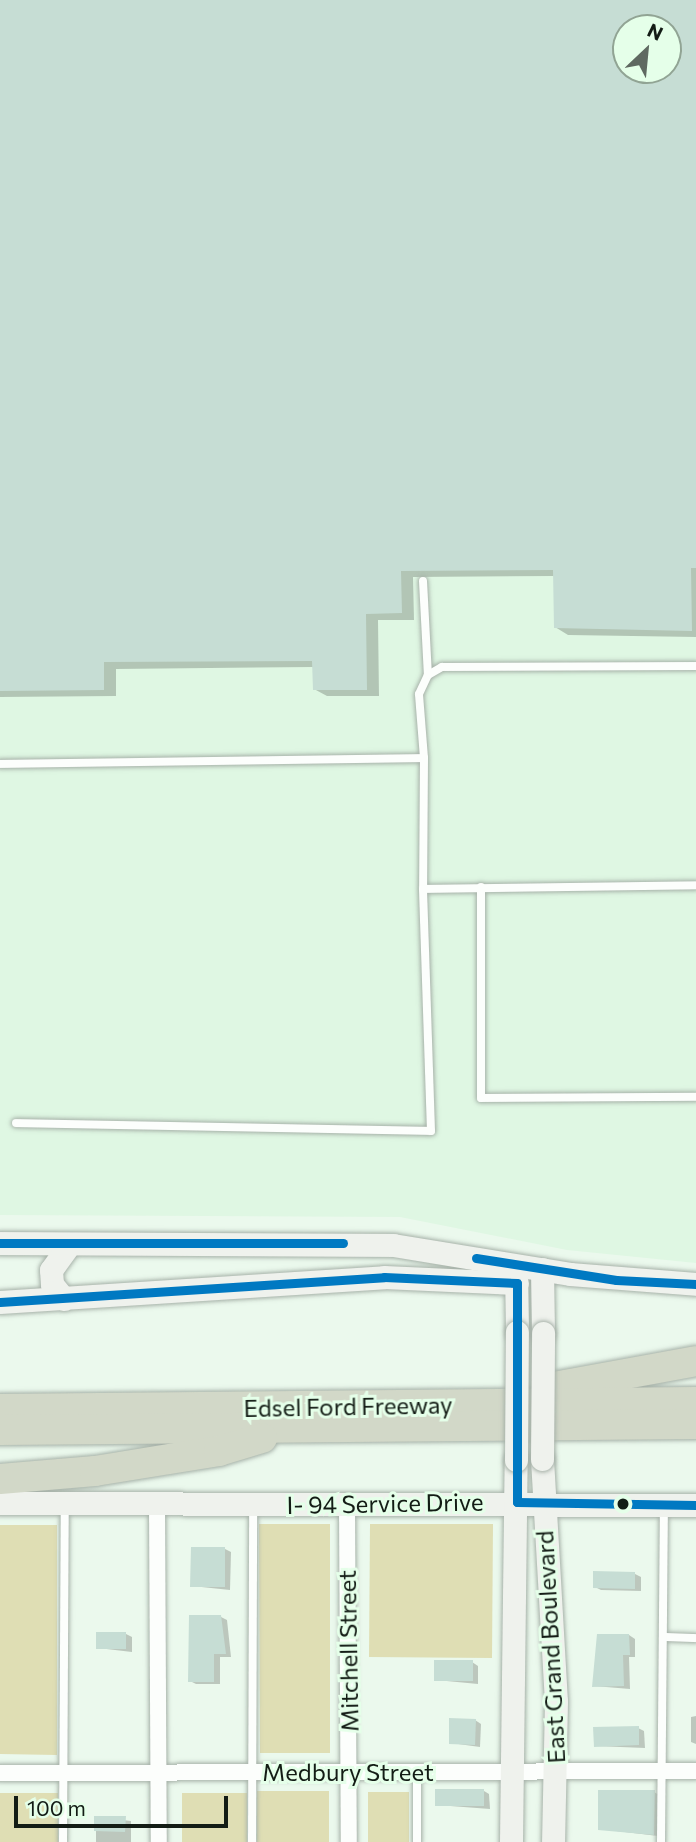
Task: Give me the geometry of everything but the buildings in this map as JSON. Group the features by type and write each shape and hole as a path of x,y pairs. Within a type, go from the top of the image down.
{"highway":[{"path":"477,1403 696,1361"},
{"name":"Edsel Ford Freeway","path":"0,1409 696,1402"},
{"name":"Edsel Ford Freeway","path":"0,1430 696,1424"},
{"path":"0,1479 95,1471 219,1451 295,1428"}],"main road":[{"path":"0,1243 374,1244 516,1274"},
{"path":"64,1299 52,1283 51,1270 70,1244"},
{"path":"0,1302 384,1277 516,1274 542,1269 616,1280 696,1284"},
{"name":"East Grand Boulevard","path":"542,1269 543,1503 556,1771 553,1842"},
{"name":"East Grand Boulevard","path":"511,1842 517,1502 516,1274"},
{"name":"I- 94 Service Drive","path":"0,1503 253,1505 517,1502 696,1505"}],"street":[{"name":"Mitchell Street","path":"347,1503 349,1842"},
{"path":"157,1504 159,1842"},
{"name":"Medbury Street","path":"0,1773 696,1772"}],"lane":[{"path":"16,1123 431,1131 423,889 424,758 419,694 428,676 424,581"},
{"path":"428,676 443,667 696,666"},
{"path":"0,764 424,758"},
{"path":"423,889 696,886"},
{"path":"481,887 481,1098 696,1097"},
{"path":"63,1842 65,1504"},
{"path":"253,1505 253,1842"},
{"path":"661,1842 664,1505"},
{"path":"663,1637 696,1638"},
{"path":"417,1772 417,1842"}],"shaded area":[{"path":"0,0 696,0 696,1263 567,1250 400,1217 0,1215"},
{"path":"259,1524 330,1524 330,1753 260,1753"},
{"path":"370,1524 493,1524 492,1658 369,1657"},
{"path":"0,1525 57,1525 57,1755 0,1754"},
{"path":"257,1791 329,1791 329,1842 257,1842"},
{"path":"368,1792 409,1792 409,1842 368,1842"},
{"path":"0,1793 58,1793 58,1842 0,1842"},
{"path":"182,1793 247,1793 247,1842 182,1842"}],"transit line":[{"path":"0,1243 343,1243"},
{"path":"476,1258 616,1280 696,1284"},
{"path":"0,1302 384,1277 517,1283 517,1502 696,1505"}]}
